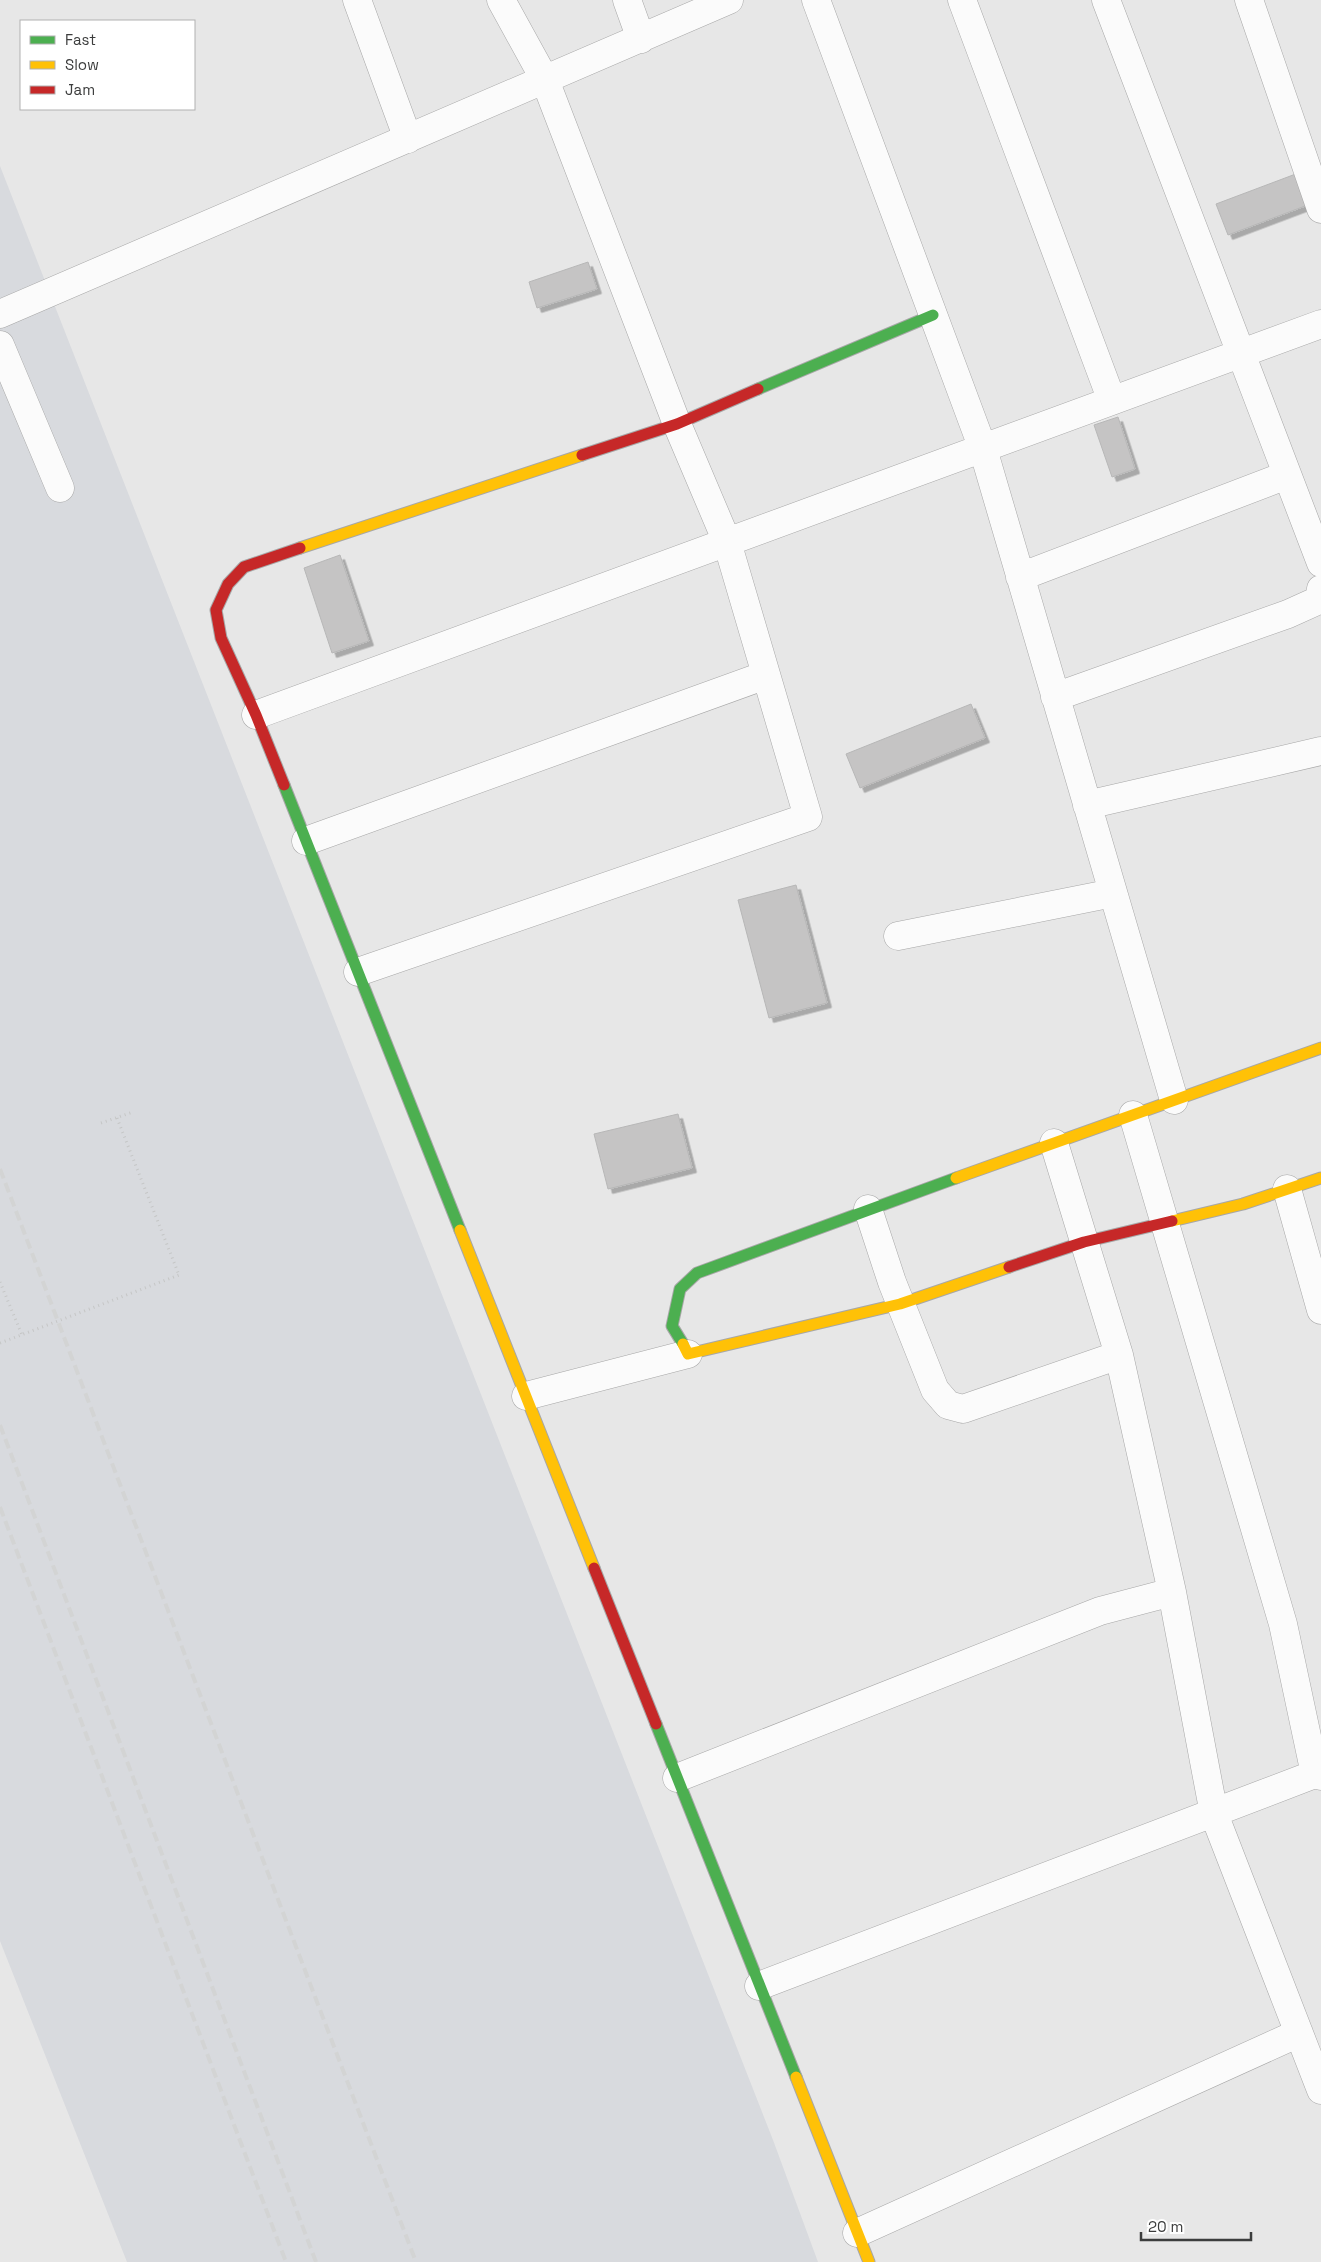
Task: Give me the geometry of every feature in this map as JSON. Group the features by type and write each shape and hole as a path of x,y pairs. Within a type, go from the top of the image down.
{"street":[{"path":"357,0 408,139"},
{"path":"358,972 808,816 727,542 677,424 545,80 500,0"},
{"path":"627,0 640,39"},
{"path":"0,314 729,0"},
{"path":"816,0 983,448 1174,1100"},
{"path":"962,0 1112,401"},
{"path":"1106,0 1321,563"},
{"path":"1249,0 1321,209"},
{"path":"869,2262 256,715 221,638 216,610 228,584 244,568 677,424 933,314"},
{"path":"256,715 1321,324"},
{"path":"0,345 60,488"},
{"path":"1020,577 1287,474"},
{"path":"1055,697 1288,614 1319,600 1321,588"},
{"path":"306,841 766,675"},
{"path":"1087,805 1321,751"},
{"path":"898,936 1113,893"},
{"path":"688,1354 672,1326 680,1289 698,1273 868,1209 1321,1048"},
{"path":"759,1986 1318,1775 1283,1624 1133,1115"},
{"path":"1054,1142 1119,1355 1172,1592 1214,1814 1321,2090"},
{"path":"526,1396 688,1354 900,1304 1084,1242 1242,1204 1321,1178"},
{"path":"1287,1189 1321,1310"},
{"path":"868,1209 900,1304 935,1390 948,1405 964,1409 1119,1355"},
{"path":"677,1778 1100,1611 1172,1592"},
{"path":"857,2233 1299,2033"}],"path":[{"path":"101,1123 133,1112"},
{"path":"0,1343 179,1275 117,1118"},
{"path":"0,1282 22,1335"}],"shaded area":[{"path":"0,166 773,2140 818,2262 127,2262 0,1941"}],"building":[{"path":"1301,172 1313,203 1228,235 1216,204"},
{"path":"588,262 597,289 537,308 529,282"},
{"path":"1118,417 1135,469 1112,477 1094,425"},
{"path":"340,555 369,641 332,653 304,568"},
{"path":"971,704 985,738 860,788 846,754"},
{"path":"796,885 827,1003 769,1018 738,900"},
{"path":"678,1114 692,1168 608,1189 594,1134"}],"railway":[{"path":"0,1169 416,2262"},
{"path":"0,1425 316,2262"},
{"path":"0,1507 286,2262"}],"traffic: fast":[{"path":"758,389 933,315"},
{"path":"284,785 460,1230"},
{"path":"683,1344 672,1326 680,1289 697,1273 956,1178"},
{"path":"656,1724 796,2077"}],"traffic: slow":[{"path":"300,548 582,455"},
{"path":"956,1178 1321,1048"},
{"path":"1172,1221 1243,1204 1321,1178"},
{"path":"460,1230 594,1568"},
{"path":"683,1344 688,1354 900,1304 1009,1267"},
{"path":"796,2077 869,2262"}],"traffic: jam":[{"path":"582,455 677,424 758,389"},
{"path":"284,785 256,715 221,638 216,610 228,584 244,567 300,548"},
{"path":"1009,1267 1084,1242 1172,1221"},
{"path":"594,1568 656,1724"}]}
